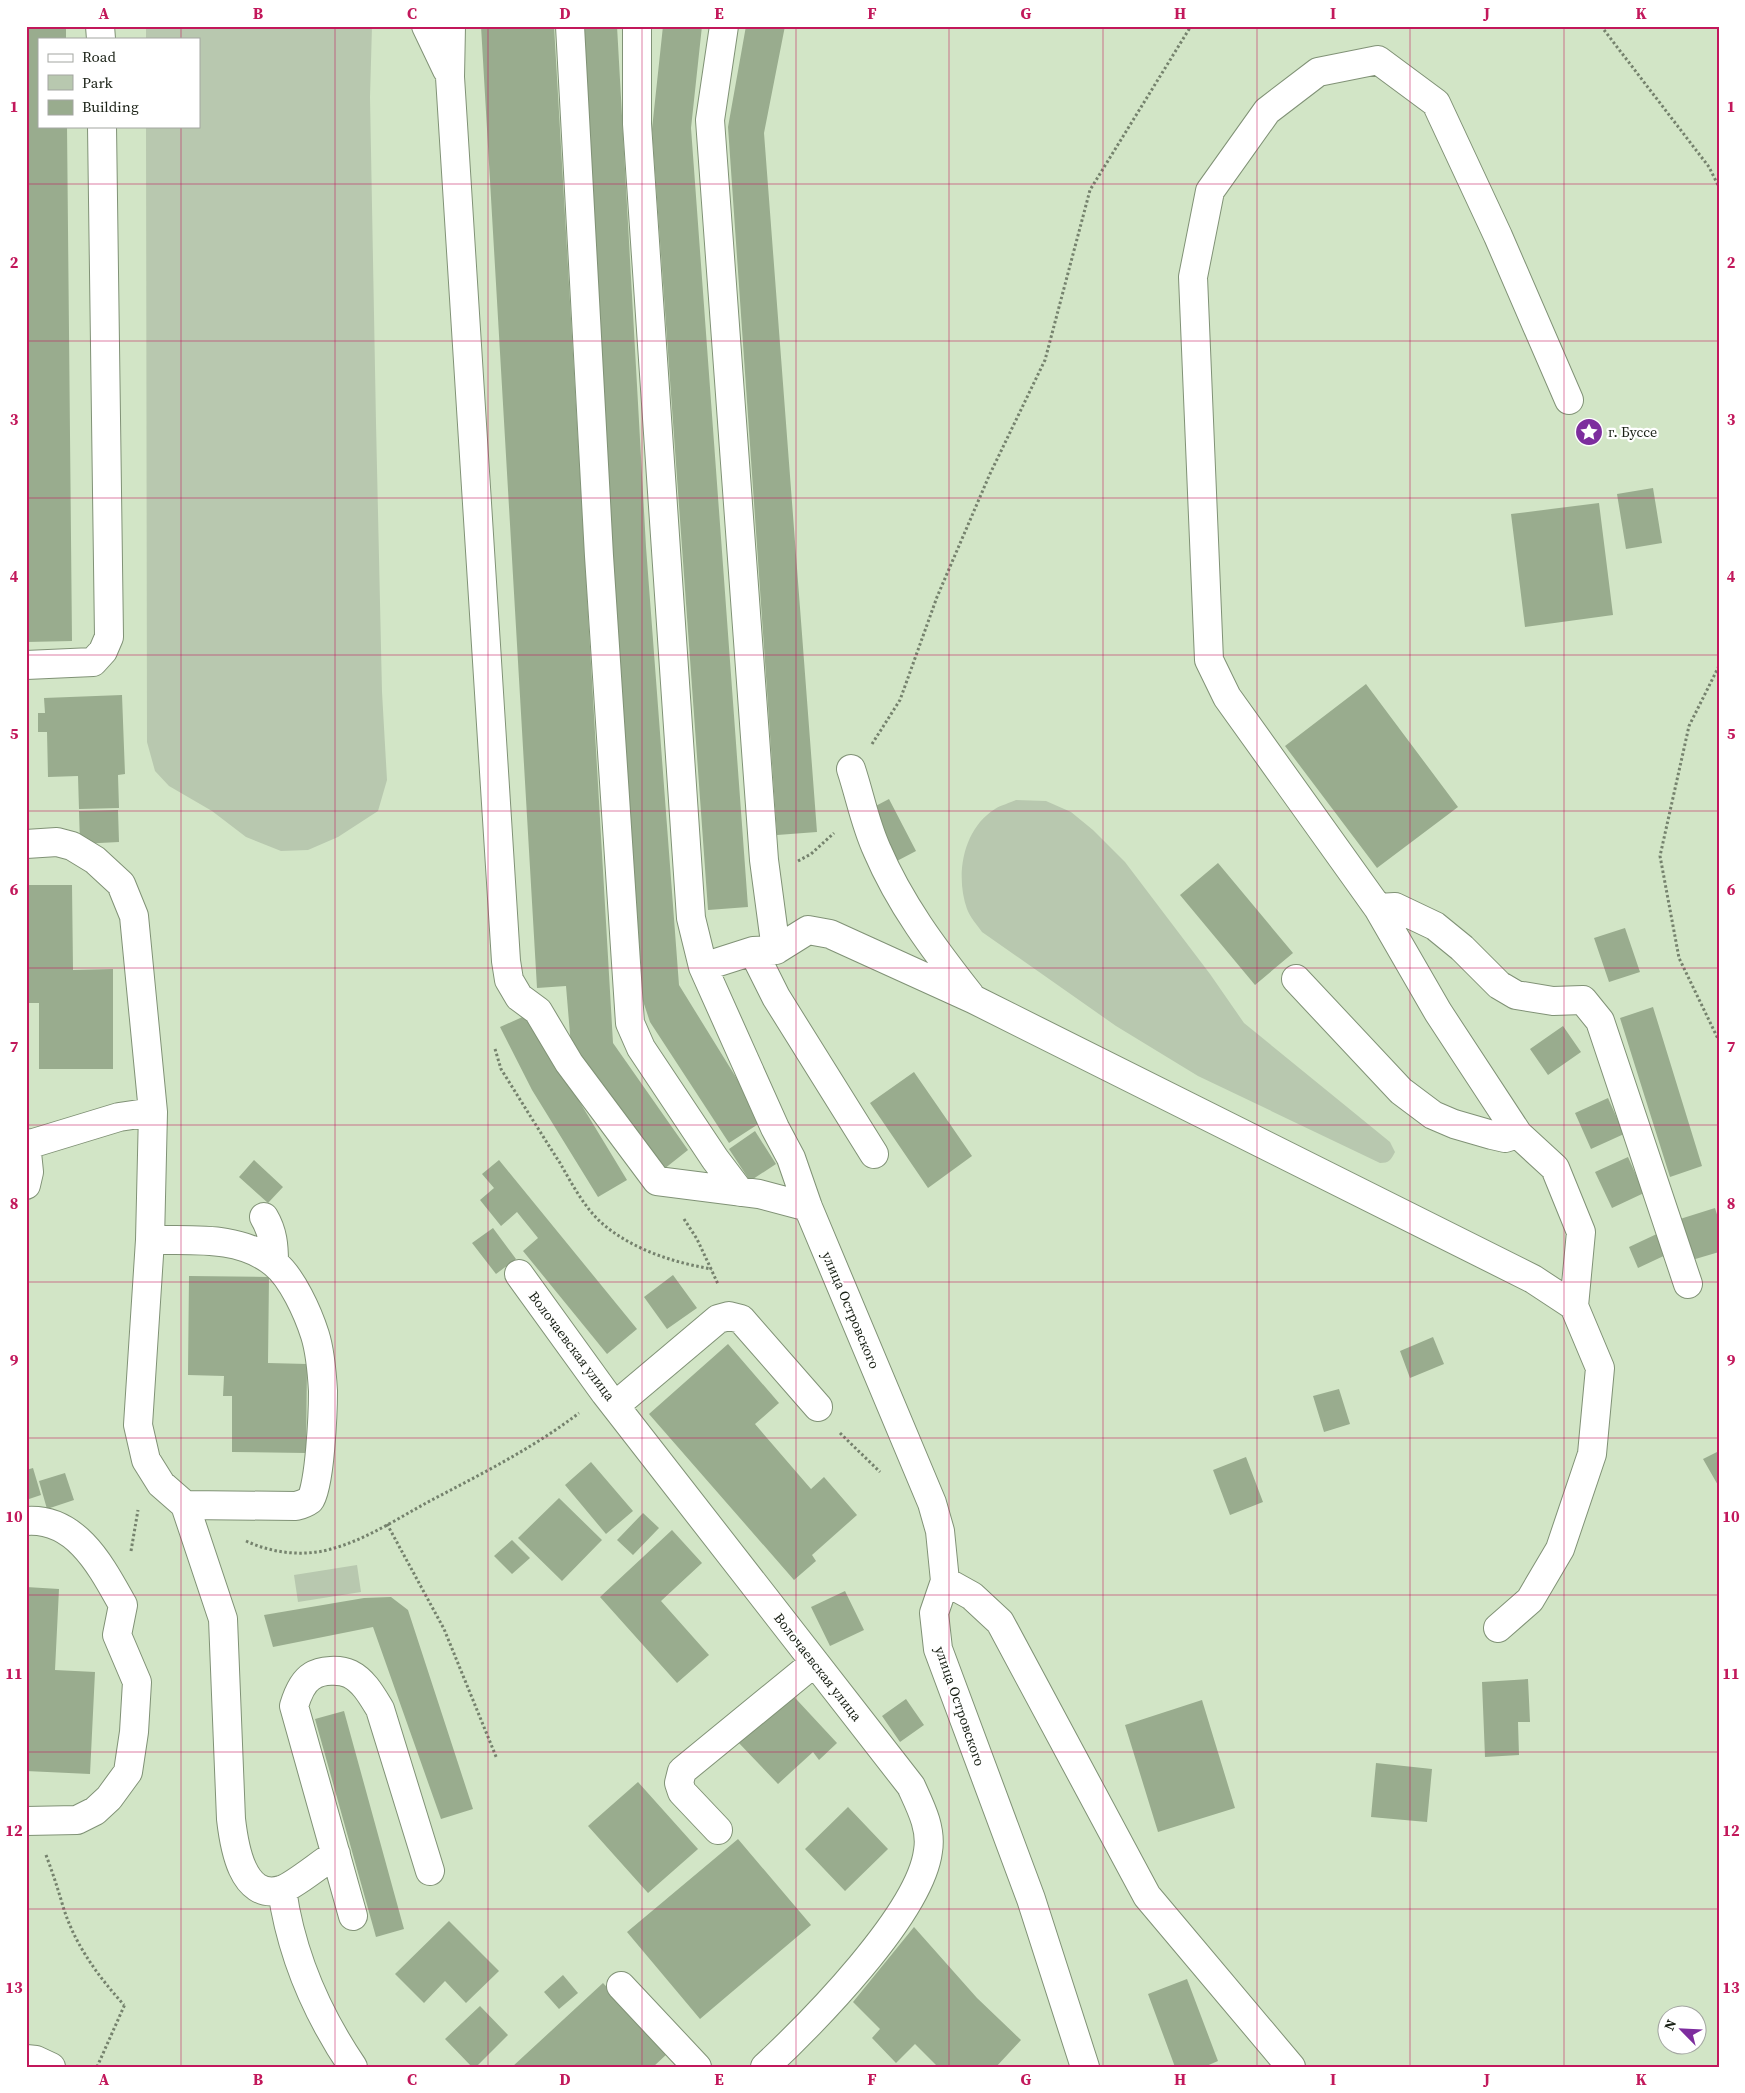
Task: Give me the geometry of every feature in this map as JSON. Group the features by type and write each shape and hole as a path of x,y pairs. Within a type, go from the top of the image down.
{"street":[{"path":"426,26 450,77"},
{"path":"450,26 450,77 506,961 509,980 519,997 538,1011 569,1063 657,1181 770,1196 808,1207"},
{"path":"570,26 599,546 630,1023 641,1048 715,1159 740,1192"},
{"name":"улица Островского","path":"637,26 637,124 664,544 691,918 703,967 729,1028 791,1158 808,1207 932,1503 940,1531 945,1581 934,1613 938,1649 1031,1899 1085,2067"},
{"path":"724,26 710,120 766,878 764,951 776,997 874,1154"},
{"path":"1498,1628 1530,1600 1560,1548 1592,1454 1600,1368 1574,1306 1581,1232 1555,1168 1518,1134 1438,1012 1378,908 1227,697 1209,660 1194,277 1210,190 1268,111 1318,72 1378,60 1436,103 1498,236 1569,400"},
{"path":"26,665 94,662 103,652 108,637 102,128"},
{"path":"853,774 864,818 897,893 920,930 973,999"},
{"path":"26,844 57,842 72,846 100,864 121,884 134,916 153,1112 150,1240 138,1425 146,1460 161,1484 186,1505 222,1619 234,1847 244,1873 257,1888 269,1891 282,1890 336,1854"},
{"path":"1378,908 1395,907 1435,926 1462,948 1499,986 1516,996 1553,1002 1583,1000 1593,1010 1600,1021 1688,1284"},
{"path":"703,967 764,951 808,930 830,934 973,999 1533,1278 1574,1306"},
{"path":"1296,979 1401,1092 1433,1115 1454,1124 1505,1138 1518,1134"},
{"path":"26,1185 29,1172 27,1144 119,1117 153,1112"},
{"path":"264,1217 269,1226 274,1244 274,1263"},
{"path":"150,1240 233,1243 274,1263 287,1276 315,1336 323,1391 317,1481 310,1500 296,1506 186,1505"},
{"name":"Волочаевская улица","path":"519,1274 610,1399 911,1786 926,1819 929,1849 923,1874 894,1925 773,2064"},
{"path":"610,1399 718,1319 729,1316 741,1319 818,1407"},
{"path":"26,1521 56,1526 78,1538 100,1564 123,1605 117,1635 137,1682 134,1732 128,1772 109,1798 95,1811 77,1820 30,1821"},
{"path":"945,1581 972,1596 1000,1622 1147,1896 1290,2067"},
{"path":"718,1830 682,1792 679,1783 682,1771 814,1663"},
{"path":"353,1916 294,1706 300,1690 312,1676 332,1671 349,1673 359,1680 380,1709 430,1871"},
{"path":"282,1890 287,1926 307,1981 326,2023 352,2067"},
{"path":"622,1986 696,2067"},
{"path":"26,2059 36,2060 51,2067"}],"path":[{"path":"766,878 811,854 834,834 841,820 853,774 900,700 945,580 989,476 1045,360 1090,190 1191,26"},
{"path":"1601,26 1709,167 1719,187"},
{"path":"1719,666 1689,726 1660,856 1679,958 1719,1041"},
{"path":"495,1049 501,1069 552,1152 590,1209 604,1224 629,1241 654,1252 684,1264 712,1269"},
{"path":"657,1181 697,1239 712,1269 729,1316"},
{"path":"239,1537 273,1551 314,1552 332,1549 387,1524 524,1450 570,1420 610,1399"},
{"path":"818,1407 850,1444 883,1474"},
{"path":"123,1605 146,1460"},
{"path":"387,1524 444,1629 497,1759"},
{"path":"30,1821 57,1883 62,1903 81,1947 104,1983 124,2004 96,2067"}],"green space":[{"path":"146,26 372,26 370,97 376,423 382,692 387,780 378,811 338,837 308,850 281,851 246,837 212,811 169,786 155,771 147,742 146,128 200,128 200,38 146,38"},
{"path":"1016,800 1046,801 1071,812 1093,830 1125,862 1210,974 1244,1023 1390,1142 1395,1152 1391,1159 1388,1162 1380,1163 1198,1076 1116,1026 982,932 968,912 963,896 962,868 964,854 975,828 984,818 997,808"},
{"path":"357,1565 361,1592 298,1602 294,1575"}],"building":[{"path":"26,26 66,26 66,38 38,38 38,128 67,128 72,641 26,642"},
{"path":"481,26 554,26 613,1043 688,1150 659,1173 571,1046 566,986 537,988"},
{"path":"584,26 617,26 646,547 679,985 763,1121 729,1143 650,1022 643,1001 613,555"},
{"path":"663,26 702,26 691,128 748,907 708,910 652,129"},
{"path":"746,26 785,26 764,133 817,832 777,835 728,127"},
{"path":"1653,488 1662,543 1626,549 1617,494"},
{"path":"1599,503 1613,615 1525,627 1511,514"},
{"path":"1366,684 1458,807 1377,868 1285,746"},
{"path":"122,695 125,774 118,775 119,808 79,809 78,776 48,777 47,732 38,732 38,713 45,713 44,698"},
{"path":"889,799 916,851 895,862 868,810"},
{"path":"118,810 119,842 80,844 79,811"},
{"path":"1218,863 1293,953 1255,985 1180,895"},
{"path":"26,885 72,885 73,970 113,969 113,1069 39,1069 39,1003 26,1003"},
{"path":"1625,928 1640,972 1609,982 1594,938"},
{"path":"1653,1007 1702,1166 1670,1177 1620,1018"},
{"path":"527,1015 627,1180 598,1197 532,1090 500,1027"},
{"path":"1563,1026 1581,1052 1548,1075 1530,1049"},
{"path":"914,1072 972,1156 928,1188 870,1103"},
{"path":"1608,1098 1624,1134 1591,1149 1575,1113"},
{"path":"755,1131 776,1164 750,1181 729,1149"},
{"path":"1628,1157 1644,1193 1612,1208 1595,1172"},
{"path":"254,1160 283,1187 268,1203 239,1177"},
{"path":"499,1160 637,1329 607,1354 523,1251 538,1238 517,1212 501,1226 480,1200 494,1188 482,1174"},
{"path":"1715,1208 1719,1221 1719,1252 1692,1260 1680,1219"},
{"path":"493,1228 516,1259 496,1274 472,1243"},
{"path":"1661,1232 1670,1253 1638,1268 1629,1247"},
{"path":"673,1275 697,1308 667,1329 644,1297"},
{"path":"189,1276 269,1277 268,1363 307,1364 306,1453 232,1452 232,1396 223,1396 224,1376 188,1375"},
{"path":"1433,1337 1444,1364 1410,1378 1400,1351"},
{"path":"728,1344 779,1403 755,1424 811,1489 824,1477 857,1515 812,1555 816,1561 794,1580 649,1414"},
{"path":"1339,1389 1350,1424 1324,1432 1313,1396"},
{"path":"1719,1451 1719,1487 1703,1459"},
{"path":"1246,1457 1263,1502 1230,1515 1213,1470"},
{"path":"591,1462 633,1511 606,1534 565,1485"},
{"path":"33,1468 41,1495 26,1500 26,1470"},
{"path":"65,1473 74,1500 47,1509 39,1481"},
{"path":"559,1498 602,1540 562,1581 518,1538"},
{"path":"643,1513 659,1528 633,1555 617,1540"},
{"path":"672,1530 702,1563 661,1601 709,1655 677,1683 600,1597"},
{"path":"512,1540 530,1558 512,1574 494,1556"},
{"path":"26,1587 59,1589 55,1670 95,1672 90,1774 26,1771"},
{"path":"845,1591 864,1630 830,1646 811,1607"},
{"path":"391,1597 408,1610 473,1809 441,1819 373,1627 273,1647 264,1615 364,1598"},
{"path":"1528,1679 1530,1722 1518,1722 1519,1755 1485,1757 1482,1682"},
{"path":"784,1686 837,1743 819,1760 813,1752 778,1784 737,1741"},
{"path":"906,1699 924,1725 900,1742 882,1716"},
{"path":"1202,1700 1235,1808 1158,1832 1125,1725"},
{"path":"344,1711 404,1929 376,1937 315,1719"},
{"path":"1376,1763 1432,1769 1427,1822 1371,1817"},
{"path":"638,1782 698,1849 648,1893 588,1826"},
{"path":"848,1807 888,1849 845,1891 805,1849"},
{"path":"738,1839 811,1925 700,2019 627,1932"},
{"path":"449,1921 499,1971 466,2003 445,1981 424,2003 395,1974"},
{"path":"914,1927 977,1998 1021,2040 996,2067 938,2067 915,2044 896,2063 872,2038 880,2029 853,2002"},
{"path":"563,1975 578,1993 559,2009 544,1992"},
{"path":"1187,1979 1218,2061 1204,2067 1175,2067 1148,1994"},
{"path":"603,1983 668,2053 653,2067 512,2067"},
{"path":"480,2006 508,2035 476,2067 472,2067 445,2039"}],"place":[{"name":"г. Буссе","path":"1589,432"}]}
